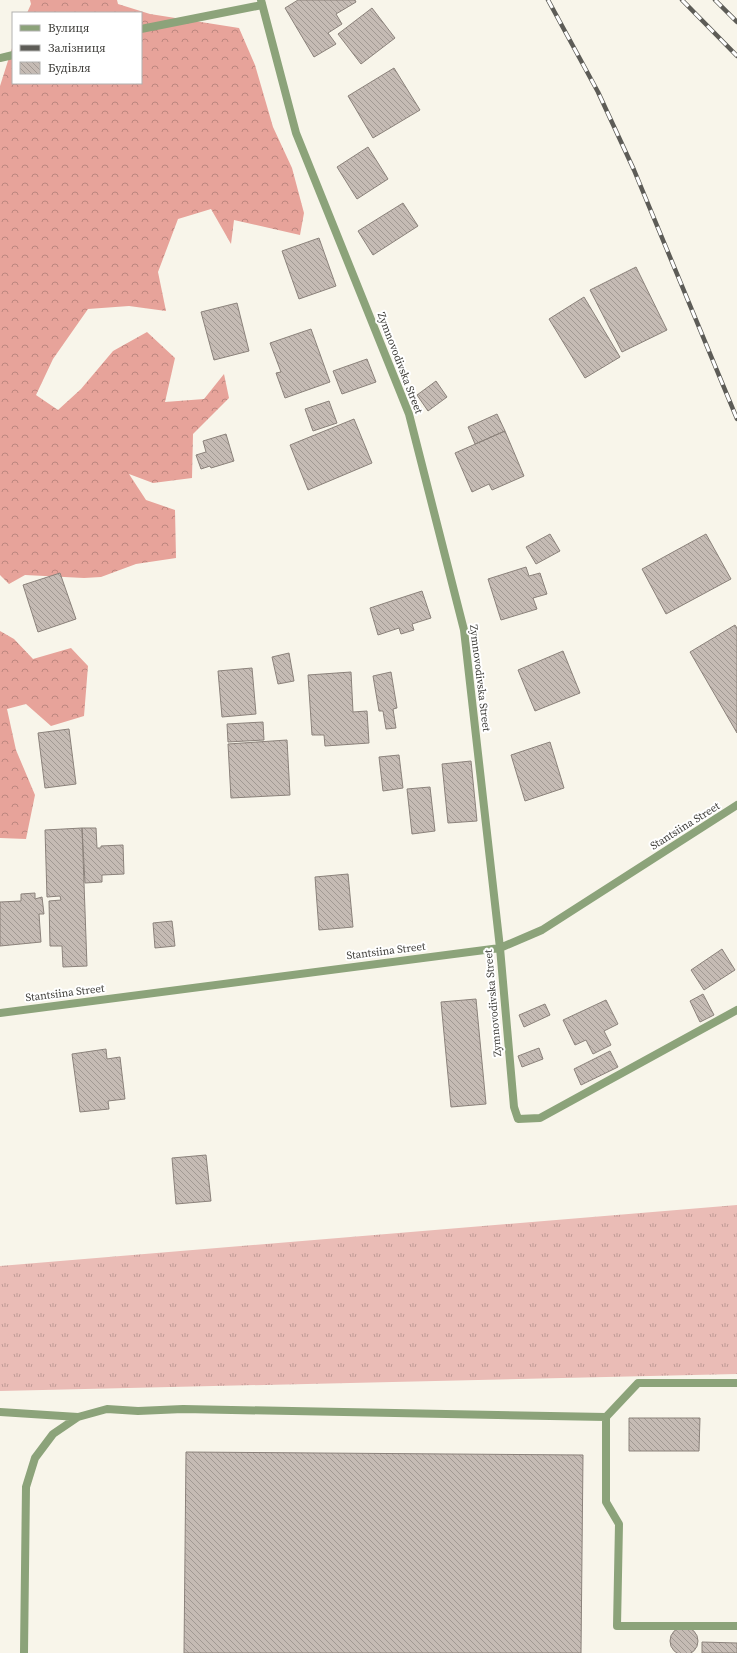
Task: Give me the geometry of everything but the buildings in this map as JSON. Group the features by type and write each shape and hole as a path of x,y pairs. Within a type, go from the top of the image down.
{"street":[{"path":"142,29 261,3"},
{"name":"Zymnovodivska Street","path":"261,3 296,133 409,414 462,622 500,948 514,1107 518,1119 540,1118 737,1010"},
{"path":"0,58 12,55"},
{"name":"Stantsiina Street","path":"0,1013 500,948 542,930 737,806"},
{"path":"737,1383 638,1383 606,1417 606,1502 619,1524 617,1626 737,1626"},
{"path":"24,1653 26,1487 35,1458 53,1434 78,1417 107,1409 138,1411 183,1409 606,1417"},
{"path":"0,1412 78,1417"}],"green space":[{"path":"30,0 117,0 118,4 150,14 239,28 255,65 273,127 292,168 304,213 300,235 234,220 231,244 211,209 178,219 158,272 166,311 129,306 88,309 53,359 36,395 58,410 81,389 113,351 147,332 175,358 165,402 204,399 224,374 229,398 193,434 192,478 153,483 129,474 146,500 175,510 176,558 136,564 101,577 84,578 25,575 9,584 0,575 0,86 12,48 12,84 142,84 142,12 27,12 31,4"},
{"path":"0,631 14,639 33,659 71,648 88,666 84,716 51,726 26,704 7,709 16,750 35,795 26,839 0,838"},
{"path":"737,1205 737,1374 0,1391 0,1266"}],"railway":[{"path":"548,0 598,92 634,170 737,419"},
{"path":"682,0 737,56"},
{"path":"715,0 737,22"}]}
